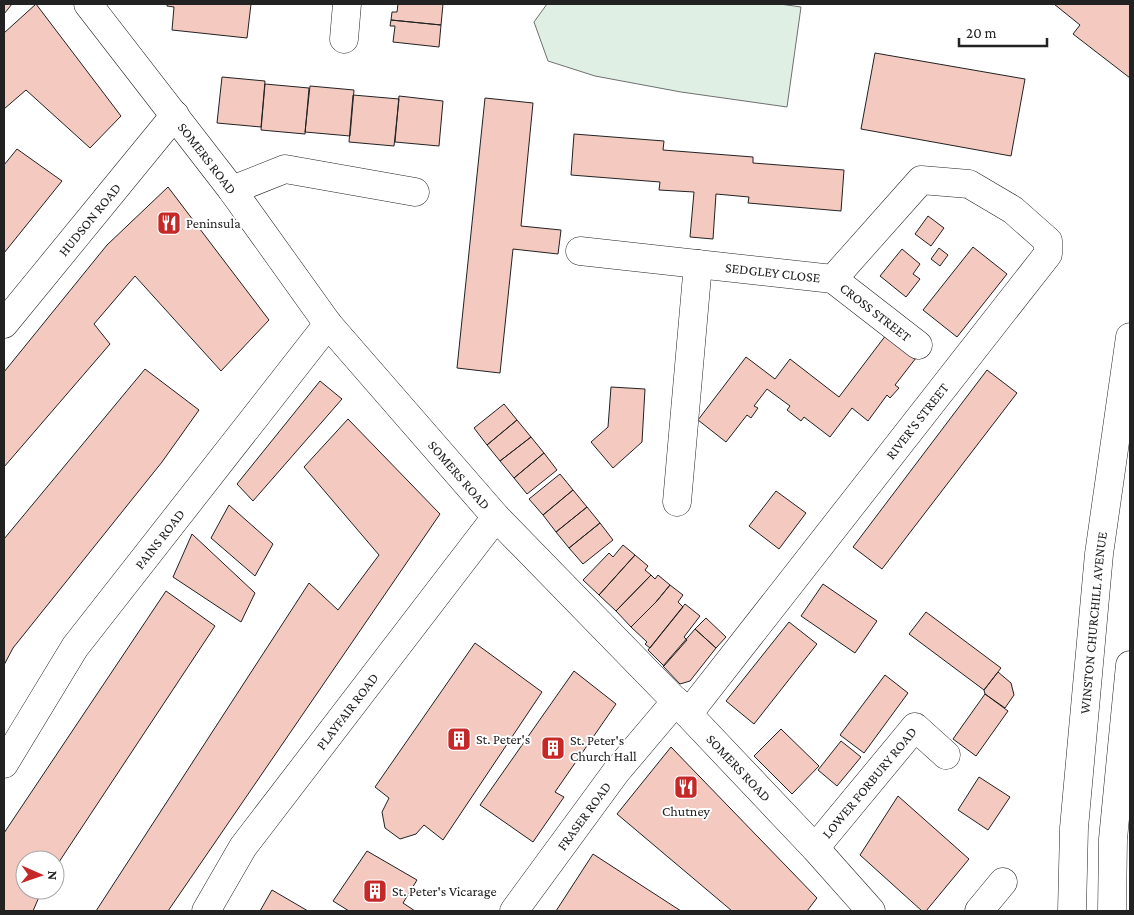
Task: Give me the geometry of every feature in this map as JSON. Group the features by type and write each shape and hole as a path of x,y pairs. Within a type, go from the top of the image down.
{"street":[{"name":"SOMERS ROAD","path":"88,4 232,190 328,324 496,517 815,848 856,905"},
{"path":"344,39 347,4"},
{"name":"HUDSON ROAD","path":"4,324 175,115"},
{"path":"232,190 285,169 415,192"},
{"name":"SEDGLEY CLOSE","path":"580,251 833,279 921,180"},
{"name":"RIVER'S STREET","path":"682,708 1048,254 1048,241 1013,210 969,184 921,180"},
{"path":"677,502 698,264"},
{"name":"CROSS STREET","path":"833,279 918,345"},
{"name":"PAINS ROAD","path":"4,764 76,647 328,324"},
{"name":"WINSTON CHURCHILL AVENUE","path":"1072,911 1074,828 1099,554 1130,337"},
{"name":"PLAYFAIR ROAD","path":"206,911 243,848 496,517"},
{"path":"1112,911 1113,839 1130,665"},
{"name":"FRASER ROAD","path":"514,911 616,772 682,708"},
{"name":"LOWER FORBURY ROAD","path":"815,848 915,727 946,755"},
{"path":"979,911 1003,882"}],"green space":[{"path":"547,4 780,4 801,7 787,107 681,92 595,76 548,61 534,22"}],"building":[{"path":"4,4 12,4 4,14"},
{"path":"36,4 121,116 90,148 26,90 4,109 4,33"},
{"path":"167,4 251,4 247,38 172,30 174,7 167,6"},
{"path":"398,4 443,4 441,25 391,20 392,12 397,12"},
{"path":"1054,4 1130,4 1130,78 1073,34 1080,25"},
{"path":"391,20 441,25 439,47 393,42 395,26 390,26"},
{"path":"875,53 1025,79 1011,156 861,129"},
{"path":"222,77 265,81 261,127 217,123"},
{"path":"265,84 309,88 305,134 261,130"},
{"path":"310,86 354,90 350,136 305,132"},
{"path":"353,95 399,99 394,146 349,142"},
{"path":"399,96 443,101 439,146 395,142"},
{"path":"485,98 533,103 521,226 561,230 558,254 513,249 500,373 457,368"},
{"path":"574,134 664,141 663,150 753,157 753,163 844,170 841,211 748,203 749,197 716,194 713,239 690,237 694,192 659,190 660,182 571,175"},
{"path":"17,149 62,181 4,253 4,165"},
{"path":"168,187 269,320 221,371 135,276 94,324 110,344 4,467 4,372 107,245"},
{"path":"928,216 944,228 931,246 915,234"},
{"path":"973,247 1007,274 957,337 923,310"},
{"path":"939,248 948,255 940,266 931,259"},
{"path":"902,249 920,264 913,274 920,279 906,297 880,276"},
{"path":"886,335 916,358 895,385 899,388 890,398 887,395 868,421 852,408 830,437 804,417 801,421 787,410 790,406 767,389 754,406 758,408 751,418 747,415 726,442 698,420 746,357 775,379 790,359 839,397"},
{"path":"145,369 199,410 162,462 13,648 4,665 4,539"},
{"path":"987,370 1017,393 882,569 853,547"},
{"path":"320,381 342,399 253,501 237,484"},
{"path":"611,387 645,389 642,442 613,468 591,442 608,427"},
{"path":"504,404 517,420 487,445 474,428"},
{"path":"348,419 440,514 168,911 96,911 309,583 338,610 379,555 304,467"},
{"path":"517,420 531,437 500,461 487,445"},
{"path":"531,437 544,453 514,478 500,461"},
{"path":"544,453 557,470 527,494 514,478"},
{"path":"560,474 573,490 543,515 529,499"},
{"path":"573,490 587,507 556,532 543,515"},
{"path":"776,491 806,513 779,549 749,526"},
{"path":"229,505 273,544 255,576 211,538"},
{"path":"587,507 600,523 569,548 556,532"},
{"path":"600,523 613,540 583,564 569,548"},
{"path":"192,534 255,593 241,622 173,577"},
{"path":"623,545 635,555 599,595 583,580 609,553 613,557"},
{"path":"635,555 648,566 645,570 651,575 616,611 599,595"},
{"path":"651,575 655,579 658,575 670,585 631,627 616,611"},
{"path":"823,584 877,621 855,653 801,616"},
{"path":"670,585 683,595 678,602 683,607 650,648 645,644 647,642 631,627"},
{"path":"166,591 215,626 65,853 65,850 15,850 15,900 38,900 33,911 4,911 4,833"},
{"path":"685,604 700,616 684,637 687,640 664,666 648,650"},
{"path":"926,612 1001,668 984,690 909,634"},
{"path":"706,618 726,637 716,648 695,629"},
{"path":"789,622 817,644 754,724 726,701"},
{"path":"695,629 716,648 690,681 680,684 663,666"},
{"name":"St. Peter's","path":"475,643 542,692 443,840 424,825 416,834 400,839 385,828 382,812 389,798 375,787"},
{"name":"St. Peter's Church Hall","path":"574,671 616,704 555,792 564,797 533,842 480,805"},
{"path":"998,672 1011,683 1014,695 1005,708 985,694 984,690"},
{"path":"885,675 908,693 864,753 840,735"},
{"path":"985,694 1008,711 976,756 953,739"},
{"path":"781,729 819,766 792,794 754,756"},
{"path":"841,741 861,757 837,786 818,770"},
{"path":"671,747 817,898 807,911 732,911 617,814"},
{"path":"979,777 1010,797 988,830 958,810"},
{"path":"898,796 969,859 926,911 922,911 860,855"},
{"name":"St. Peter's Vicarage","path":"367,851 417,880 403,903 415,911 349,911 333,901"},
{"path":"593,854 681,911 556,911"},
{"path":"272,890 308,911 260,911"}],"place":[{"name":"Peninsula","path":"169,223"},
{"name":"St. Peter's","path":"459,739"},
{"name":"St. Peter's Church Hall","path":"553,748"},
{"name":"Chutney","path":"686,787"},
{"name":"St. Peter's Vicarage","path":"375,891"}]}
